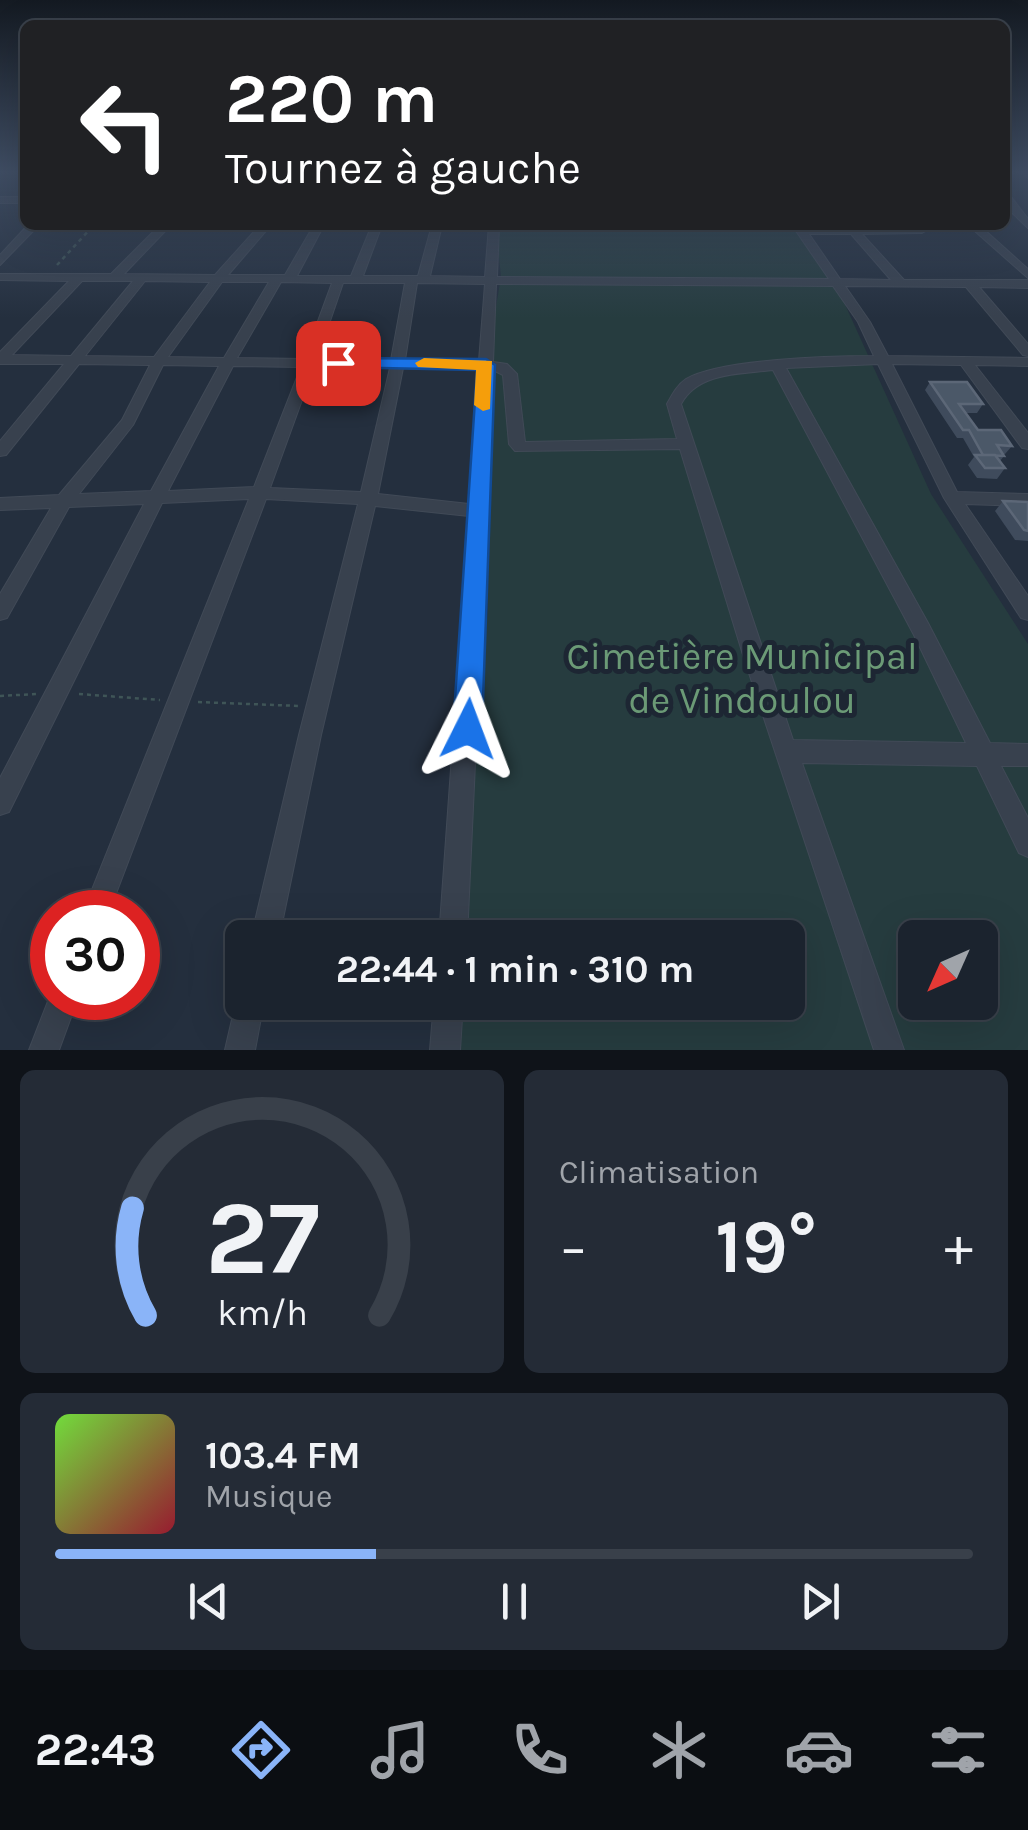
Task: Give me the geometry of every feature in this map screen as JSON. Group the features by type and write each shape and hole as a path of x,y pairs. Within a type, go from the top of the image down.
{"street":[{"path":"0,262 29,230"},
{"path":"113,279 161,230"},
{"path":"0,612 64,501 128,422 159,360 218,279 262,230"},
{"path":"0,802 251,319 316,230"},
{"path":"104,890 308,364 374,230"},
{"path":"269,920 317,706 370,499 417,279 436,230"},
{"path":"454,920 494,230"},
{"path":"800,230 864,322 952,498 1028,612"},
{"path":"852,230 922,230"},
{"path":"852,230 902,285"},
{"path":"978,230 1028,275"},
{"path":"0,277 1028,284"},
{"path":"0,290 14,277"},
{"path":"0,360 79,278"},
{"path":"0,451 140,280"},
{"path":"969,283 1028,352"},
{"path":"0,360 486,365 510,374 516,444 520,446 686,444"},
{"path":"889,1050 786,752 674,404 681,390 693,381 777,365 881,360 1028,362"},
{"path":"964,361 1028,444"},
{"path":"777,365 921,629 1028,844"},
{"path":"0,504 258,494 370,499 476,510"},
{"path":"952,498 1028,500"},
{"path":"786,752 1028,756"},
{"path":"44,1050 56,1020"},
{"path":"240,1050 246,1020"},
{"path":"445,1050 447,1020"}],"path":[{"path":"46,277 89,230"},
{"path":"0,696 59,692 176,702 317,706"}],"green space":[{"name":"Cimetière Municipal de Vindoulou","path":"496,230 801,230 838,289 931,494 1028,644 1028,1050 453,1050 456,1020 805,1020 805,920 463,920 488,608 486,365 501,277"}],"building":[{"path":"930,382 967,382 983,404 959,404 978,430 1001,430 1012,446 997,445 1004,456 983,455 969,430 963,430"},
{"path":"975,455 995,455 1005,468 985,468"},
{"path":"1003,501 1028,502 1028,531 1024,530"}],"slow traffic":[{"path":"424,363 486,365 483,405"}],"route":[{"path":"338,363 486,365 468,729"}]}
